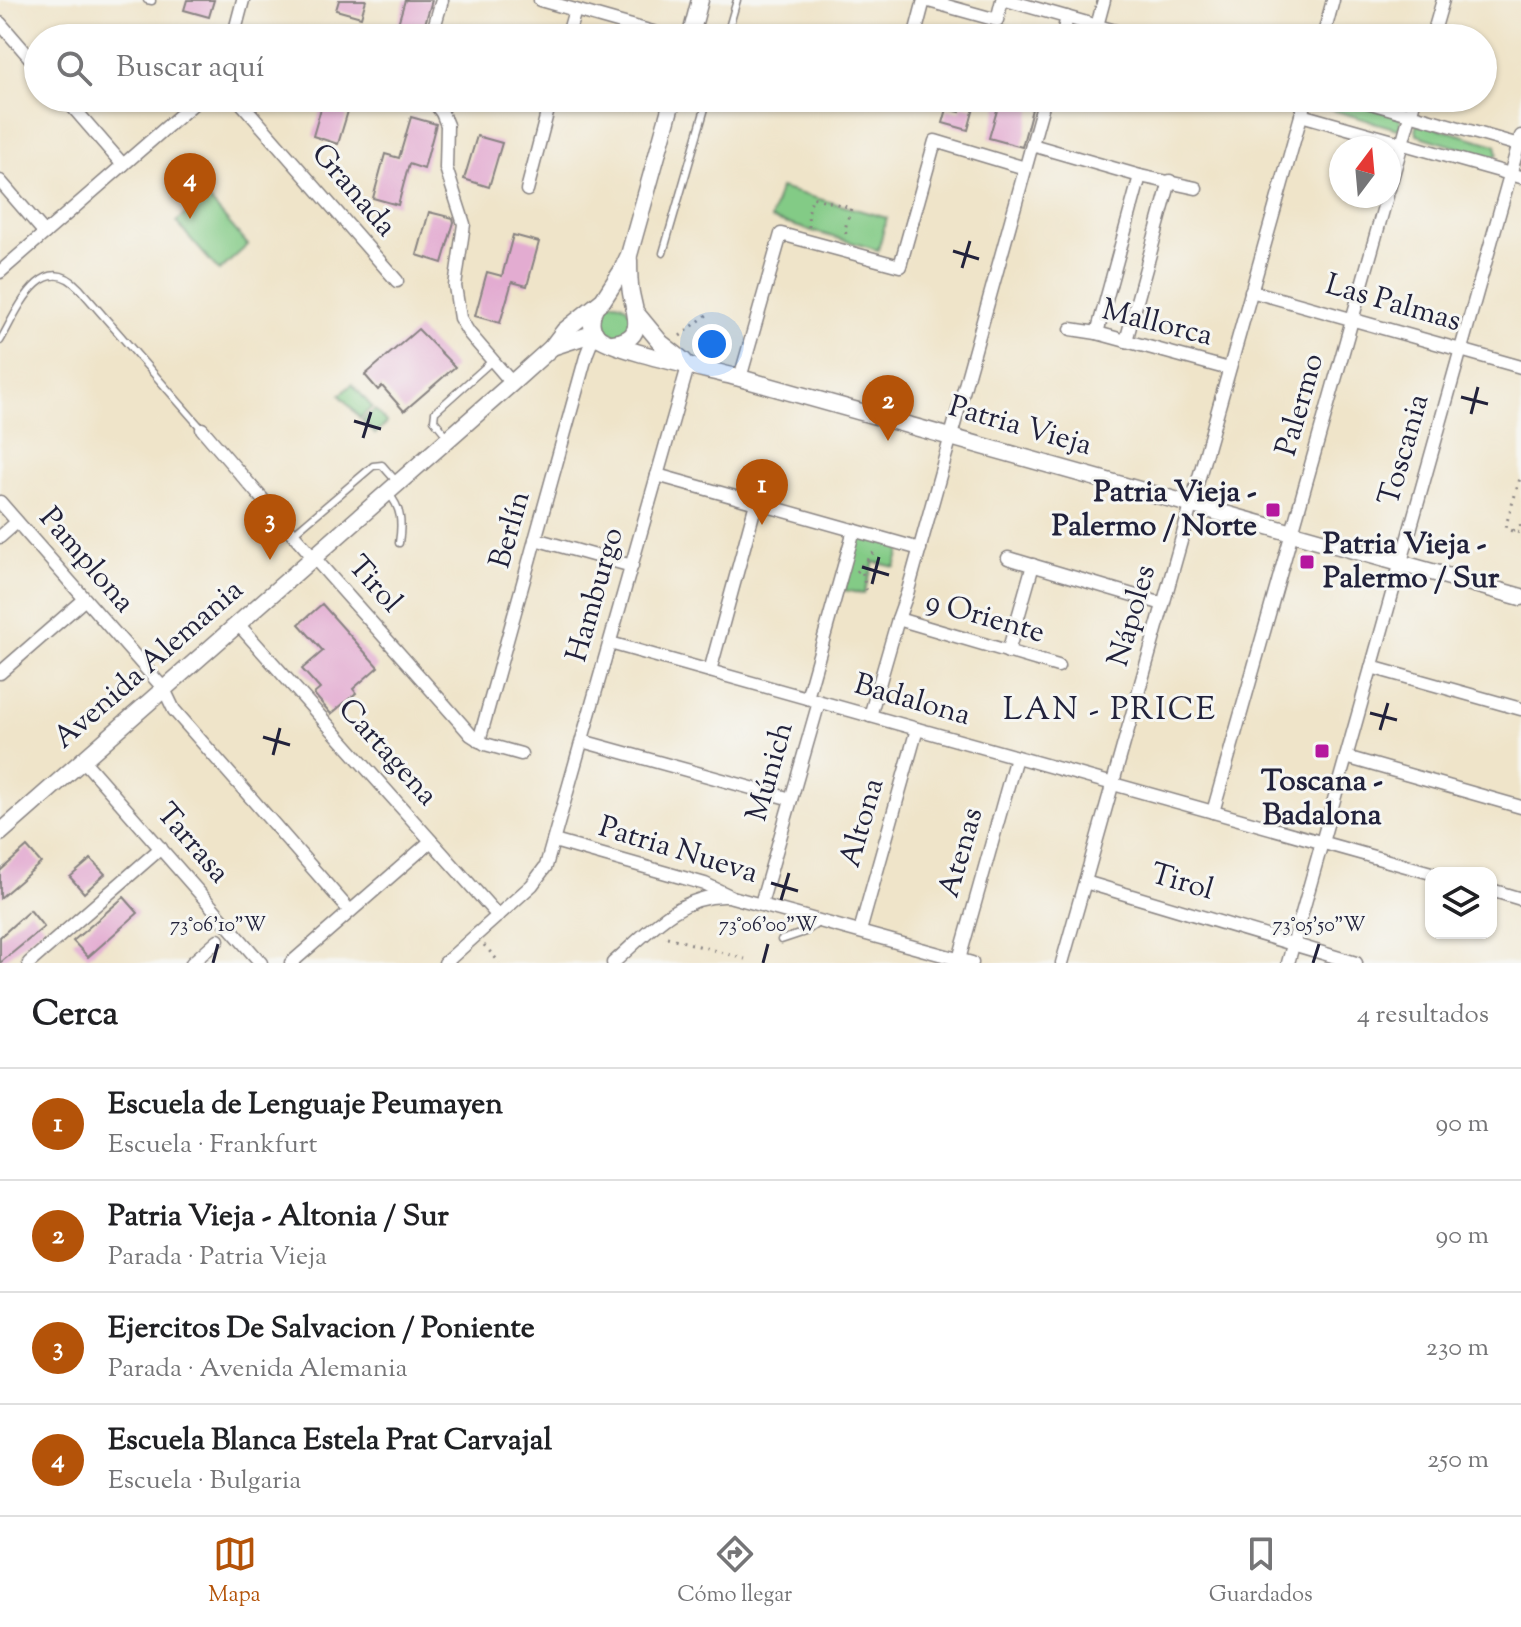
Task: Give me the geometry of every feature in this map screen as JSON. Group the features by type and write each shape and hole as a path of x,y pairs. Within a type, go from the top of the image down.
{"street":[{"path":"237,24 243,0"},
{"path":"435,24 442,0"},
{"path":"540,0 624,24"},
{"path":"694,24 700,0"},
{"path":"918,24 924,0 997,20 1004,0 1090,24"},
{"path":"1098,24 1104,0"},
{"path":"1327,24 1333,0"},
{"path":"1436,24 1443,0"},
{"path":"571,24 575,10"},
{"path":"1065,24 1067,17"},
{"path":"0,23 24,51"},
{"path":"77,112 123,165"},
{"path":"0,272 184,112"},
{"name":"Granada","path":"249,112 397,281"},
{"path":"441,112 447,125 446,168 464,224 455,286 459,312 465,328 512,383"},
{"path":"527,190 547,112"},
{"name":"Avenida Alemania","path":"0,833 599,303 629,255 669,112"},
{"path":"870,716 920,549 1041,112"},
{"name":"Nápoles","path":"1062,963 1302,112"},
{"path":"1403,112 1520,140"},
{"path":"1401,147 1410,114"},
{"path":"1301,115 1516,176"},
{"name":"Toscania","path":"1288,963 1460,350 1516,176 1520,140"},
{"path":"740,378 781,234 900,266 935,141 1025,168"},
{"path":"1032,145 1140,176 1196,188"},
{"path":"1097,333 1140,176"},
{"path":"0,181 45,233"},
{"path":"1126,341 1170,181"},
{"name":"Palermo","path":"1213,812 1384,208"},
{"name":"Avenida Alemania","path":"629,255 635,311"},
{"name":"Las Palmas","path":"1251,291 1521,367"},
{"path":"617,297 627,301 635,311 637,326 626,340 613,343 595,333 591,320 599,303 617,297"},
{"name":"Patria Vieja","path":"635,311 661,343 689,363"},
{"name":"Mallorca","path":"1071,329 1097,333 1229,369"},
{"name":"Avenida Alemania","path":"551,348 595,333"},
{"name":"Berlín","path":"479,741 595,333"},
{"name":"Patria Vieja","path":"613,343 1521,597"},
{"name":"Hamburgo","path":"554,841 689,363"},
{"name":"Tirol","path":"202,429 292,535 479,741"},
{"path":"657,475 920,549"},
{"name":"Pamplona","path":"0,502 164,689 174,710 350,911"},
{"path":"710,671 756,503"},
{"path":"0,537 17,522"},
{"name":"Múnich","path":"761,904 791,799 854,530"},
{"path":"535,539 632,566"},
{"path":"1008,558 1163,604"},
{"path":"1008,652 1033,565"},
{"path":"0,673 85,599"},
{"name":"9 Oriente","path":"898,619 1058,666"},
{"name":"Cartagena","path":"238,624 498,916"},
{"name":"Badalona","path":"610,643 1425,871"},
{"path":"1371,667 1521,709"},
{"name":"Altona","path":"860,931 917,729"},
{"path":"479,741 521,754"},
{"path":"582,741 791,799"},
{"name":"Atenas","path":"958,961 1016,757"},
{"path":"1346,757 1521,807"},
{"name":"Tarrasa","path":"83,760 261,963"},
{"path":"291,963 431,841"},
{"path":"445,963 541,874 554,841"},
{"name":"Patria Nueva","path":"554,841 705,884 732,897 972,963"},
{"path":"29,963 161,848"},
{"name":"Tirol","path":"1085,882 1356,963"},
{"path":"1497,892 1521,899"},
{"path":"613,963 678,908 707,897 732,897"},
{"path":"192,963 218,940"}],"lane":[{"path":"730,24 737,0"},
{"path":"663,253 704,112"},
{"path":"0,341 36,283 47,276 62,276 79,288 202,429"},
{"path":"450,438 434,420 435,412 493,360"},
{"path":"292,535 373,466 384,467 393,488 400,512 399,543"},
{"path":"781,940 805,932 821,920"}],"path":[{"path":"811,243 808,215 812,197 851,208 845,229 850,253"},
{"path":"680,336 708,314"},
{"path":"1521,475 1505,528 1521,533"},
{"path":"1512,531 1521,525"},
{"path":"855,573 885,539"},
{"path":"476,936 500,963"},
{"path":"667,937 745,959"}],"green space":[{"path":"1339,112 1383,112 1400,117 1401,127 1397,129"},
{"path":"1420,123 1496,145 1498,154 1492,158 1417,135 1416,126"},
{"path":"780,188 887,218 878,250 771,219"},
{"path":"206,196 248,245 219,271 176,222"},
{"path":"614,302 626,307 631,319 626,331 614,336 602,331 597,319 602,307"},
{"path":"352,384 372,407 360,418 340,395"},
{"path":"375,410 387,423 375,434 362,420"},
{"path":"858,538 902,545 895,567 874,562 864,594 844,590"}],"building":[{"path":"187,0 214,0 209,17 184,10"},
{"path":"339,0 366,0 361,17 336,10"},
{"path":"405,0 432,0 425,24 398,24"},
{"path":"320,112 348,112 338,144 313,136"},
{"path":"946,112 973,112 968,130 943,123"},
{"path":"997,112 1031,112 1022,147 989,138"},
{"path":"411,117 436,124 424,169 409,164 398,205 373,198 385,154 399,158"},
{"path":"477,136 502,143 489,187 464,179"},
{"path":"429,212 453,218 442,263 417,255"},
{"path":"513,235 539,242 527,286 512,282 500,323 475,316 487,272 502,276"},
{"path":"418,329 455,367 404,411 382,386 378,390 365,375"},
{"path":"322,604 378,667 353,689 356,693 331,714 314,694 320,689 302,669 323,651 299,624"},
{"path":"27,847 41,863 0,898 0,871"},
{"path":"91,859 105,874 84,893 70,877"},
{"path":"124,897 138,913 88,957 73,941"},
{"path":"30,910 44,927 0,963 0,937"}],"place":[{"name":"Escuela Blanca Estela Prat Carvajal","path":"190,219"},
{"name":"Patria Vieja - Altonia / Sur","path":"888,441"},
{"name":"Patria Vieja - Palermo / Norte","path":"1273,510"},
{"name":"Escuela de Lenguaje Peumayen","path":"762,525"},
{"name":"Ejercitos De Salvacion / Poniente","path":"270,560"},
{"name":"Patria Vieja - Palermo / Sur","path":"1307,562"},
{"name":"Toscana - Badalona","path":"1322,751"}],"district":[{"name":"LAN - PRICE","path":"1110,711"}]}
